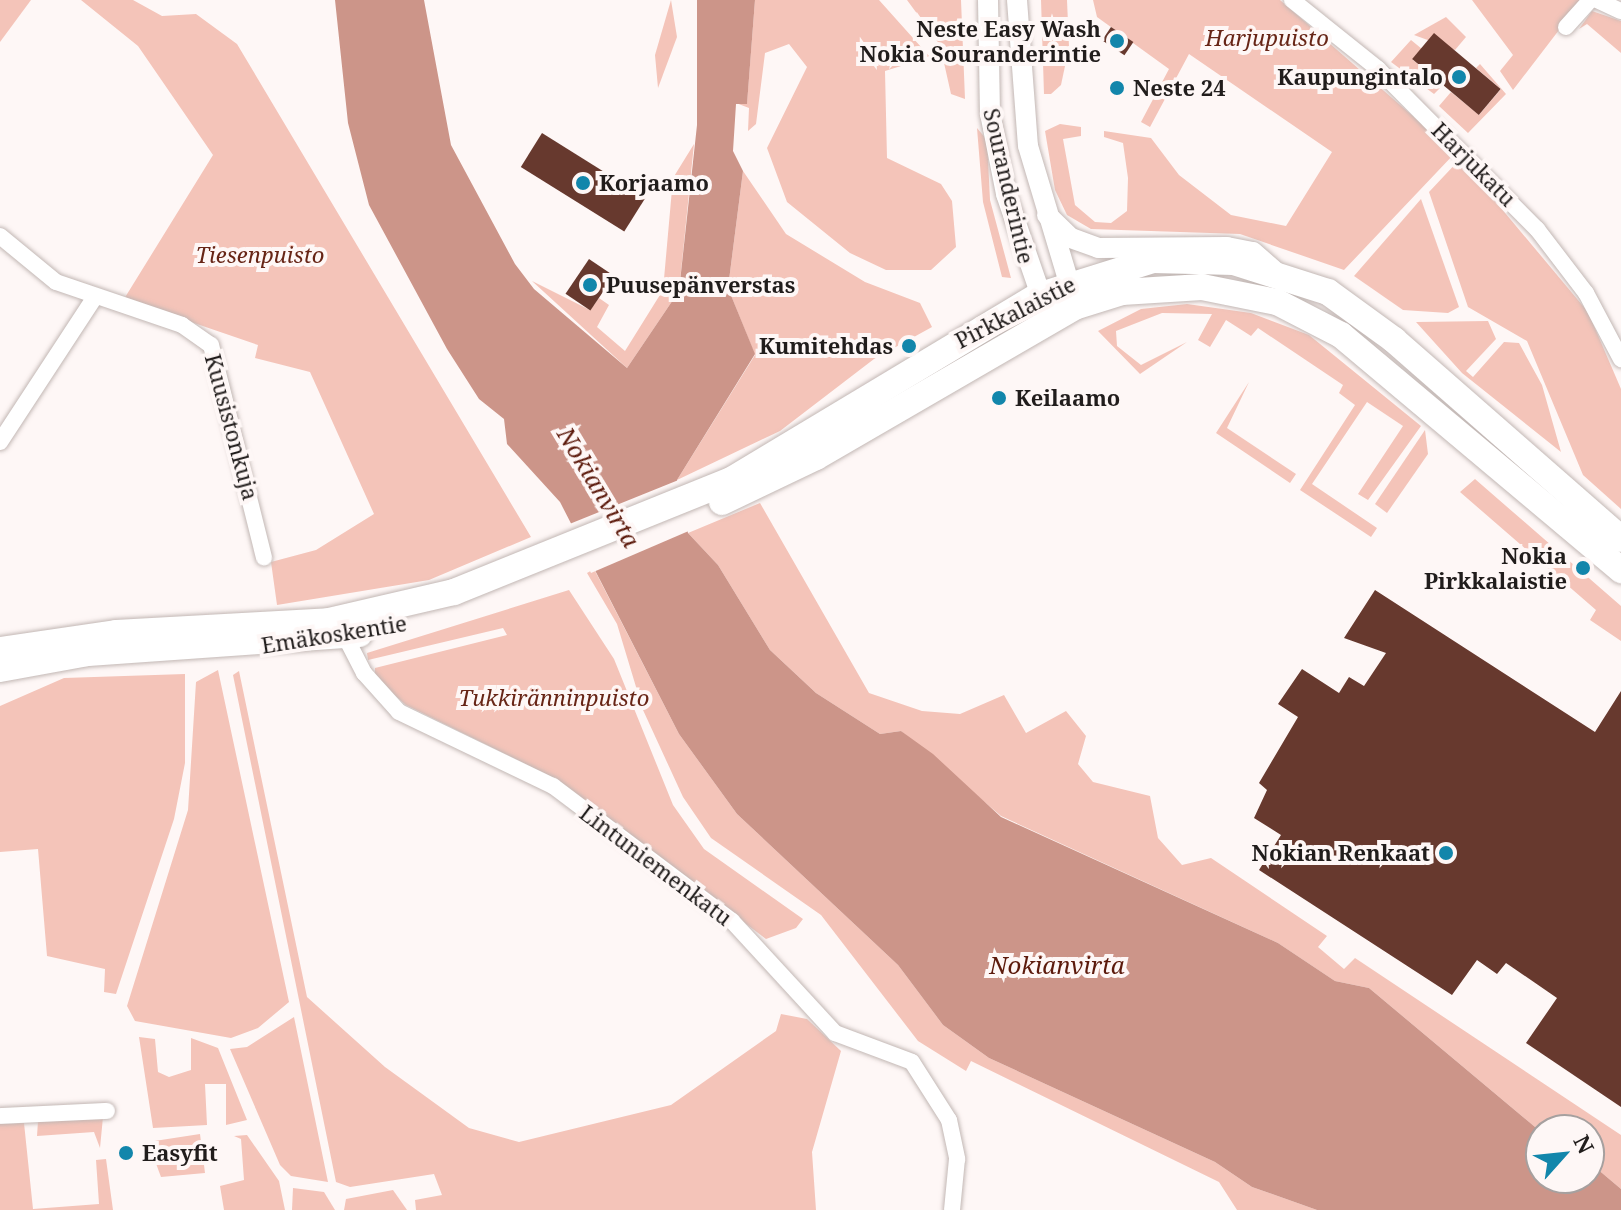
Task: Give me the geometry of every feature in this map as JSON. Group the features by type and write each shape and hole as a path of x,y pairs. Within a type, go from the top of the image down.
{"main road":[{"name":"Pirkkalaistie","path":"737,487 1044,308 1164,259 1276,272 1328,292 1376,325 1621,539"},
{"name":"Pirkkalaistie","path":"1072,294 1202,287 1304,314 1360,348 1621,570"},
{"name":"Emäkoskentie","path":"0,669 87,653 345,636 400,626 737,487"},
{"name":"Emäkoskentie","path":"0,650 116,633 351,618 454,592 545,564"}],"street":[{"name":"Souranderintie","path":"988,0 990,113 1044,308"},
{"name":"Souranderintie","path":"1017,0 1022,109 1041,209 1072,294"},
{"name":"Harjukatu","path":"1292,0 1378,69 1537,229 1586,293 1621,359"},
{"path":"1566,27 1590,0"},
{"path":"1597,0 1621,11"},
{"path":"1041,209 1071,238 1098,248 1227,247 1253,252 1276,272"},
{"name":"Kuusistonkuja","path":"0,236 41,273 93,300 182,325 211,345 264,558"},
{"path":"0,442 93,300"},
{"name":"Lintuniemenkatu","path":"345,636 364,673 399,712 553,786 732,921 835,1033 912,1062 949,1120 957,1159 952,1210"},
{"path":"0,1116 107,1111"}],"green space":[{"path":"0,0 31,0 0,42"},
{"name":"Tiesenpuisto","path":"81,0 133,0 162,16 196,14 237,44 531,537 429,580 277,605 271,562 316,550 374,514 310,372 255,358 258,345 124,299 213,155 138,46"},
{"path":"671,0 677,37 658,88 655,55"},
{"path":"755,0 879,0 930,57 885,71 887,158 941,184 952,201 956,247 931,270 886,270 850,253 787,202 767,148 807,67 789,44 765,53 756,124 748,131 749,108 736,103 747,103"},
{"path":"907,0 961,0 965,99 951,94 940,45"},
{"path":"1041,0 1067,0 1069,47 1061,85 1051,94 1044,94"},
{"name":"Harjupuisto","path":"1093,0 1280,0 1455,153 1344,270 1240,234 1091,229 1067,215 1055,190 1045,131 1060,124 1081,127 1081,136 1063,139 1075,205 1095,222 1111,223 1127,211 1128,178 1123,143 1104,137 1104,131 1151,138 1179,175 1231,215 1286,226 1332,152 1189,54 1150,127 1141,122 1169,69 1097,17"},
{"path":"1472,0 1582,0 1513,90 1500,71 1513,55"},
{"path":"1592,11 1621,21 1621,53 1587,24 1579,29"},
{"path":"1446,17 1466,37 1455,50 1414,35"},
{"path":"1411,40 1422,49 1413,60 1443,85 1434,94 1391,62"},
{"path":"1480,64 1506,94 1468,133 1439,106 1451,92 1479,115 1501,89 1476,68"},
{"path":"977,128 987,140 990,200 1011,278 1002,277 983,202"},
{"path":"694,144 679,291 627,368 532,281 590,310 599,298 609,305 597,327 625,351 663,290 673,178"},
{"path":"1460,159 1588,312 1621,389 1621,509 1583,475 1527,341 1468,307 1429,192"},
{"path":"743,171 786,234 865,282 920,303 932,327 874,359 780,431 677,480 755,355 728,288"},
{"path":"1421,199 1459,307 1448,313 1403,310 1354,276"},
{"path":"1187,304 1251,313 1309,335 1421,426 1368,500 1358,494 1403,426 1367,402 1312,484 1377,528 1371,537 1300,490 1355,405 1339,393 1343,385 1258,328 1251,336 1226,320 1210,347 1198,340 1212,314 1162,313 1116,331 1117,346 1141,365 1187,342 1140,374 1098,331 1141,309"},
{"path":"1488,321 1496,339 1466,371 1473,377 1504,342 1519,343 1542,385 1561,452 1462,373 1416,322"},
{"path":"1249,382 1227,428 1296,474 1290,483 1216,433"},
{"path":"1425,430 1428,454 1387,513 1375,504"},
{"path":"1475,479 1621,606 1621,641 1590,620 1596,610 1460,492"},
{"path":"760,503 869,693 922,711 960,714 1004,695 1026,733 1066,711 1086,736 1078,764 1093,782 1150,796 1158,838 1182,865 1211,858 1327,936 1318,947 1344,969 1355,958 1589,1114 1525,1114 1525,1119 1369,988 1335,981 1278,943 1001,816 901,731 880,734 816,693 770,650 718,565 688,533"},
{"path":"594,569 679,734 737,814 898,965 943,1025 989,1058 1215,1162 1252,1187 1317,1210 1237,1210 1219,1182 971,1061 966,1071 918,1041 821,915 711,838 683,797 643,710 617,624 587,573"},
{"name":"Tukkiränninpuisto","path":"569,590 614,659 673,805 704,849 803,919 796,928 766,939 556,779 406,705 375,678 375,668 507,635 503,628 368,660 367,653"},
{"path":"218,670 289,1002 258,1028 231,1038 135,1021 127,1006 188,810 196,682"},
{"path":"239,671 307,997 385,1067 469,1128 519,1142 671,1105 776,1031 781,1014 807,1019 841,1051 812,1152 816,1210 416,1210 415,1200 442,1195 434,1174 350,1187 336,1182 233,675"},
{"path":"185,674 185,763 174,819 116,994 104,992 105,969 47,956 38,849 0,852 0,706 64,678"},
{"path":"294,1017 328,1182 291,1176 280,1165 230,1049 247,1047"},
{"path":"139,1037 155,1039 158,1072 169,1077 191,1070 191,1038 218,1048 247,1120 226,1125 226,1084 205,1084 207,1125 153,1128"},
{"path":"103,1117 100,1148 94,1132 37,1136 38,1121"},
{"path":"24,1123 33,1209 99,1204 96,1160 106,1159 113,1210 0,1210 0,1124"},
{"path":"1605,1124 1621,1135 1621,1189 1605,1176"},
{"path":"200,1134 205,1173 161,1177 148,1142"},
{"path":"247,1135 279,1181 285,1210 224,1210 220,1186 244,1180 241,1139 234,1136"},
{"path":"293,1188 324,1192 335,1210 292,1210"},
{"path":"393,1190 407,1210 344,1210 346,1199"}],"water":[{"name":"Nokianvirta","path":"335,0 424,0 451,145 515,264 534,289 627,368 679,291 697,125 697,0 755,0 747,104 736,104 733,151 743,171 728,288 755,354 677,480 688,533 718,565 770,650 816,693 880,734 901,731 933,754 1001,817 1278,943 1335,981 1369,988 1525,1119 1525,1194 1605,1194 1605,1176 1621,1189 1621,1210 1317,1210 1252,1187 1215,1162 989,1058 943,1025 898,965 737,814 679,734 560,502 507,444 504,419 479,399 447,349 369,205 348,123"}],"pier":[{"path":"681,479 691,530 591,573 567,525"}],"building":[{"name":"Neste Easy Wash Nokia Souranderintie","path":"1111,27 1133,42 1124,55 1102,40"},
{"name":"Kaupungintalo","path":"1434,33 1501,89 1479,115 1412,59"},
{"name":"Korjaamo","path":"542,133 645,198 624,232 521,167"},
{"name":"Puusepänverstas","path":"589,259 614,276 590,311 566,294"},
{"name":"Nokian Renkaat","path":"1375,590 1595,732 1621,691 1621,1107 1526,1043 1557,998 1506,963 1497,974 1477,960 1452,995 1259,870 1281,835 1254,818 1267,790 1259,783 1298,717 1278,704 1302,669 1339,693 1349,677 1364,686 1386,653 1344,638"}],"place":[{"name":"Neste Easy Wash Nokia Souranderintie","path":"1117,41"},
{"name":"Kaupungintalo","path":"1459,77"},
{"name":"Neste 24","path":"1117,88"},
{"name":"Korjaamo","path":"583,183"},
{"name":"Puusepänverstas","path":"590,285"},
{"name":"Kumitehdas","path":"909,346"},
{"name":"Keilaamo","path":"999,398"},
{"name":"Nokia Pirkkalaistie","path":"1583,568"},
{"name":"Nokian Renkaat","path":"1446,853"},
{"name":"Easyfit","path":"126,1153"}]}
